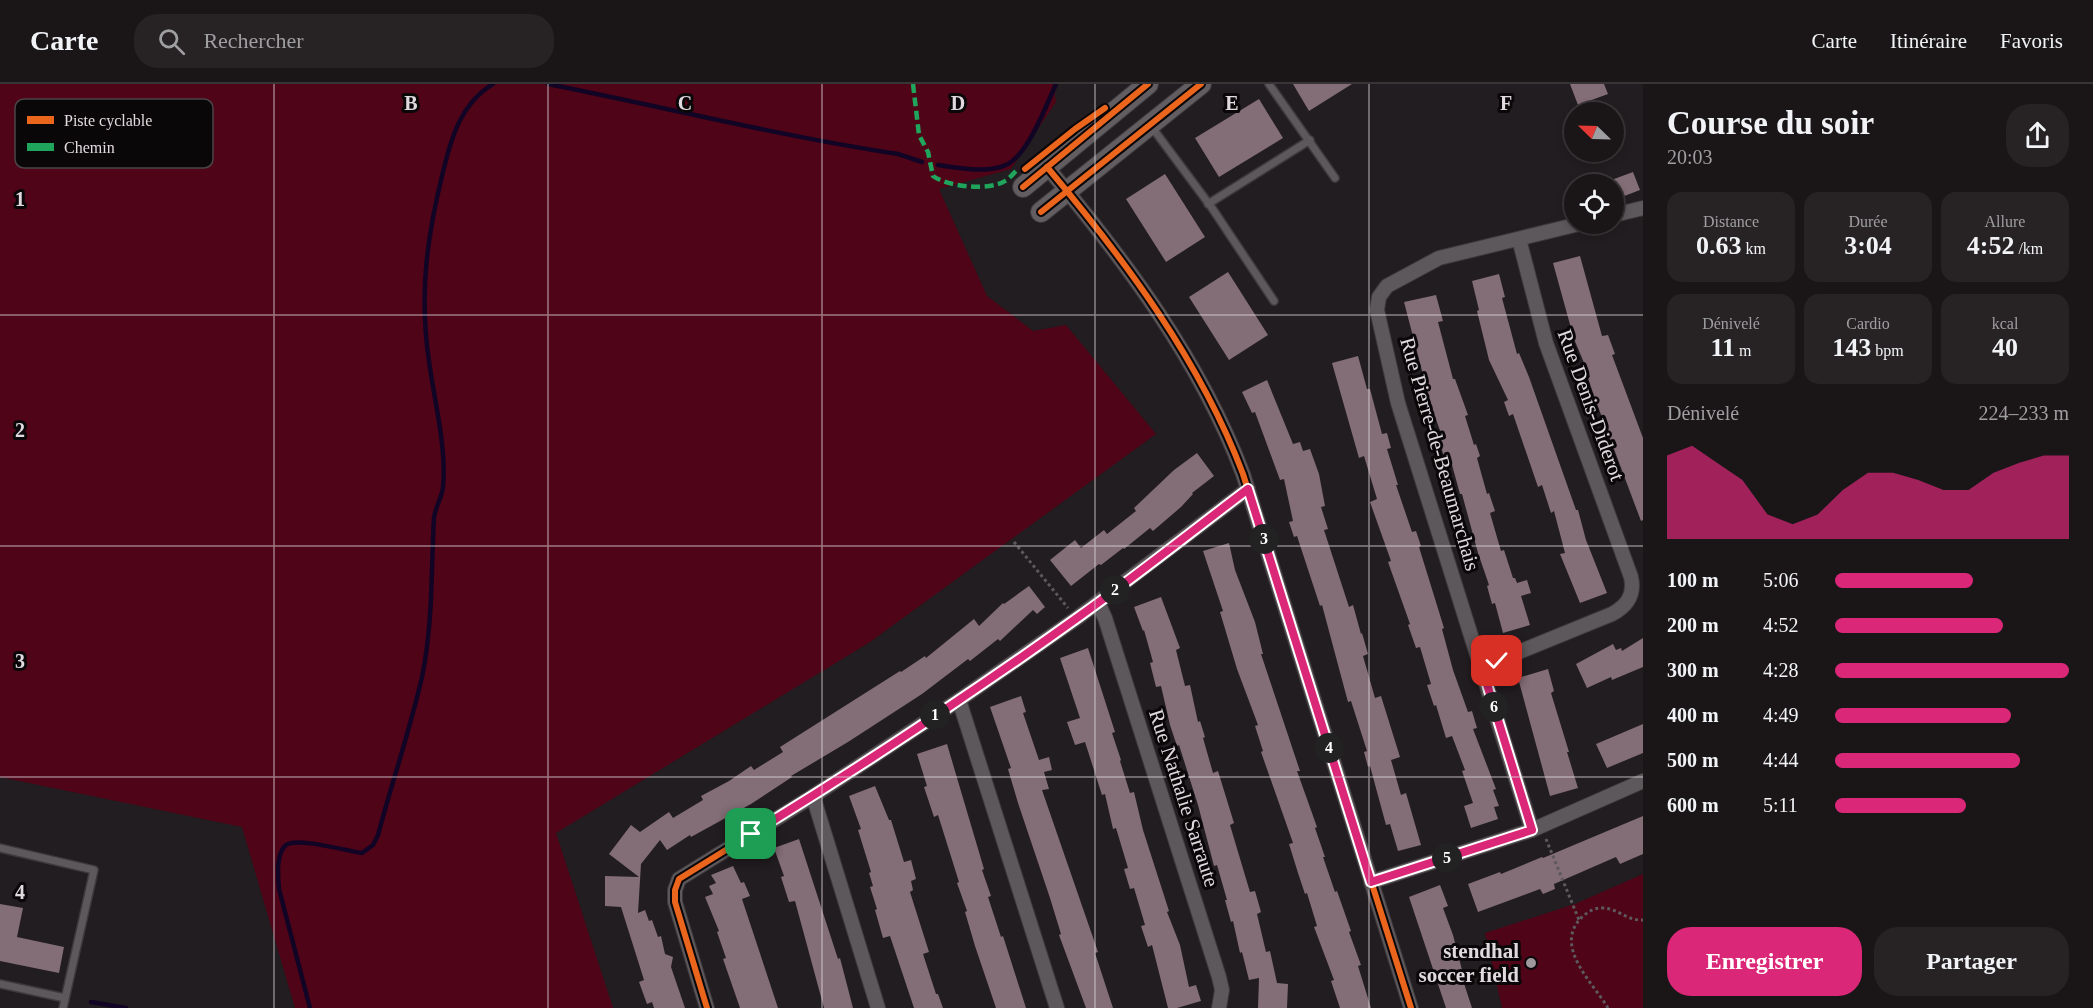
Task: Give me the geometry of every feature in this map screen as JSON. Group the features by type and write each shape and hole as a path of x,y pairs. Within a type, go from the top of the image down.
{"street":[{"path":"1023,187 1148,84"},
{"path":"1041,212 1201,84"},
{"path":"1047,167 1150,300 1201,382 1230,438 1411,1008"},
{"path":"1624,213 1643,208"},
{"name":"Rue Pierre-de-Beaumarchais","path":"1537,828 1482,668 1398,403 1377,310 1379,297 1387,286 1439,258 1564,228"},
{"name":"Rue Denis-Diderot","path":"1482,668 1612,614 1626,604 1632,591 1631,577 1546,343 1519,239"},
{"path":"707,1008 678,915 674,896 679,879 813,796 959,700 1098,603 1248,489"},
{"name":"Rue Nathalie Sarraute","path":"1098,603 1105,618 1219,977 1222,990 1219,1008"},
{"path":"959,700 1057,1008"},
{"path":"1371,882 1537,828 1643,781"},
{"path":"813,796 878,1008"}],"lane":[{"path":"1269,84 1335,178"},
{"path":"1149,124 1208,204 1274,301"},
{"path":"1208,204 1310,140"},
{"path":"0,848 94,870 63,1008"},
{"path":"0,984 65,998"}],"path":[{"path":"1014,542 1077,618"},
{"path":"1537,828 1579,920"},
{"path":"1608,1008 1598,990 1577,964 1571,948 1574,925 1587,911 1603,908 1635,921 1643,920"}],"shaded area":[{"path":"0,84 1053,84 1056,102 1011,169 939,189 987,296 1033,331 1066,325 1156,434 870,642 556,833 613,1008 295,1008 242,827 0,777"},
{"path":"1643,874 1643,1008 1502,1008 1485,933 1575,904"}],"building":[{"path":"1293,84 1352,84 1309,111"},
{"path":"1570,84 1604,84 1608,94 1586,102 1577,102"},
{"path":"1259,99 1283,138 1219,177 1195,138"},
{"path":"1633,172 1640,190 1624,196 1624,175"},
{"path":"1165,174 1205,237 1166,262 1126,199"},
{"path":"1580,256 1602,336 1608,335 1615,354 1612,355 1643,438 1643,520 1641,521 1594,396 1588,378 1590,377 1574,339 1553,263"},
{"path":"1228,272 1268,335 1229,360 1189,297"},
{"path":"1499,274 1505,297 1502,298 1517,354 1519,353 1529,377 1607,593 1580,603 1560,554 1565,553 1554,511 1551,513 1542,485 1538,487 1513,414 1509,416 1504,402 1508,400 1489,360 1472,281"},
{"path":"1436,295 1443,321 1438,322 1453,379 1455,379 1468,415 1465,416 1480,456 1477,458 1487,494 1489,493 1495,511 1490,513 1501,551 1504,550 1513,578 1517,583 1527,580 1531,593 1521,596 1530,625 1503,633 1495,603 1492,604 1487,586 1489,585 1462,494 1460,494 1452,465 1450,466 1448,459 1445,460 1439,441 1443,439 1426,391 1404,302"},
{"path":"1358,356 1382,434 1387,433 1391,448 1387,449 1398,485 1396,485 1412,532 1416,531 1421,546 1419,547 1444,628 1442,629 1453,670 1468,712 1472,711 1477,728 1473,729 1496,789 1493,790 1499,806 1494,807 1498,819 1471,828 1464,806 1473,803 1462,771 1465,770 1452,736 1446,738 1427,685 1431,684 1420,647 1416,648 1408,625 1410,624 1388,562 1391,561 1370,502 1377,499 1364,456 1359,458 1332,363"},
{"path":"1267,380 1293,444 1300,442 1303,451 1310,449 1319,474 1325,506 1321,507 1328,529 1324,530 1349,607 1353,605 1362,633 1368,654 1363,656 1375,698 1381,696 1400,757 1391,760 1401,795 1406,793 1421,845 1398,851 1390,824 1386,825 1364,752 1367,751 1351,701 1348,702 1322,605 1320,606 1297,536 1294,537 1289,522 1293,521 1284,479 1280,480 1255,412 1252,413 1242,392"},
{"path":"1197,453 1214,476 1192,493 1181,507 1153,531 1150,528 1071,586 1050,560 1075,540 1081,548 1104,530 1107,534 1136,511 1134,508 1174,470"},
{"path":"1229,543 1235,570 1255,622 1263,654 1261,654 1300,771 1297,771 1317,827 1315,828 1325,857 1323,857 1351,931 1349,932 1361,965 1358,966 1371,1008 1340,1008 1331,981 1334,980 1314,927 1317,926 1289,844 1293,843 1261,752 1263,751 1255,726 1258,725 1237,669 1220,612 1223,611 1203,551"},
{"path":"1029,586 1045,607 1037,614 1033,610 1000,641 998,639 922,694 791,776 751,804 691,837 690,835 667,850 660,840 641,864 638,913 645,910 649,921 652,920 658,937 661,936 665,954 673,957 671,967 685,1008 654,1008 652,1002 647,1004 639,982 644,980 621,907 605,906 605,876 639,877 609,854 631,825 640,832 669,812 673,818 703,800 701,796 751,766 754,770 783,752 780,747 900,671 925,656 926,658 974,619 979,626 1003,603"},
{"path":"1161,597 1180,648 1176,650 1185,686 1190,685 1213,773 1218,771 1234,823 1230,825 1250,892 1255,891 1261,912 1257,914 1266,952 1270,951 1277,983 1288,984 1287,1008 1258,1008 1259,978 1249,980 1217,865 1214,866 1198,805 1179,745 1177,746 1170,725 1161,686 1156,687 1150,663 1153,662 1144,630 1134,607"},
{"path":"1643,638 1643,667 1612,680 1611,677 1587,688 1576,664 1613,644 1616,650 1621,648 1622,651"},
{"path":"1088,648 1115,732 1112,733 1120,761 1130,793 1134,792 1143,830 1169,911 1167,912 1180,945 1189,987 1196,985 1201,1001 1177,1008 1168,1008 1152,945 1148,947 1141,926 1145,925 1134,888 1130,889 1124,869 1128,868 1116,828 1113,829 1105,794 1102,795 1085,742 1075,745 1067,722 1080,718 1060,658"},
{"path":"1548,669 1554,691 1551,693 1578,788 1550,796 1518,678"},
{"path":"1021,696 1026,712 1023,713 1039,760 1049,757 1052,770 1044,772 1049,789 1042,790 1098,952 1095,953 1113,1008 1086,1008 1059,935 1061,934 1050,898 1018,803 1008,769 1011,768 990,707"},
{"path":"1643,724 1643,753 1607,768 1596,744"},
{"path":"947,744 984,869 982,870 991,896 988,897 1026,1008 996,1008 975,946 965,912 967,911 957,883 959,882 938,815 934,817 924,787 927,786 917,754"},
{"path":"875,786 889,820 891,820 904,862 911,860 916,879 911,881 913,890 910,892 929,952 923,954 943,1008 914,1008 890,936 883,938 870,887 873,886 869,873 871,872 858,830 861,829 849,796"},
{"path":"1643,816 1643,854 1620,864 1616,857 1554,884 1555,889 1543,894 1540,889 1478,912 1468,884 1543,858"},
{"path":"799,839 838,959 840,958 853,1008 824,1008 795,901 789,902 781,877 784,876 774,848"},
{"path":"733,866 750,896 742,899 778,1008 740,1008 723,959 726,958 717,932 719,931 705,897 713,894 709,886 716,883 711,875"},
{"path":"1440,885 1448,906 1443,908 1453,935 1462,970 1460,971 1472,1008 1446,1008 1409,897"},
{"path":"0,904 23,908 17,937 64,947 59,973 0,961"}],"waterway":[{"path":"310,1008 279,889 280,856 284,847 297,843 362,853 373,845 378,835 412,717 426,657 434,518 442,491 444,472 442,440 426,336 426,265 437,196 454,134 465,111 482,92 493,84"},
{"path":"548,84 766,130 898,154 922,162"},
{"path":"938,165 983,170 1008,164 1016,158 1030,139 1056,84"},
{"path":"91,1002 126,1008"}],"marked path":[{"path":"913,84 919,135 928,152 933,176 948,183 980,187 998,184 1016,171"}],"cycle path":[{"path":"1023,187 1148,84"},
{"path":"1041,212 1201,84"},
{"path":"1025,169 1105,108"},
{"path":"1047,167 1104,238 1158,313 1183,351 1225,432 1243,474 1411,1008"},
{"path":"707,1008 675,902 675,890 679,879 813,796 959,700 1077,618 1248,489"}],"place":[{"name":"stendhal soccer field","path":"1531,963"}],"route":[{"path":"751,834 959,700 1077,618 1248,489 1371,882 1501,842 1532,830 1482,668 1497,661"}]}
